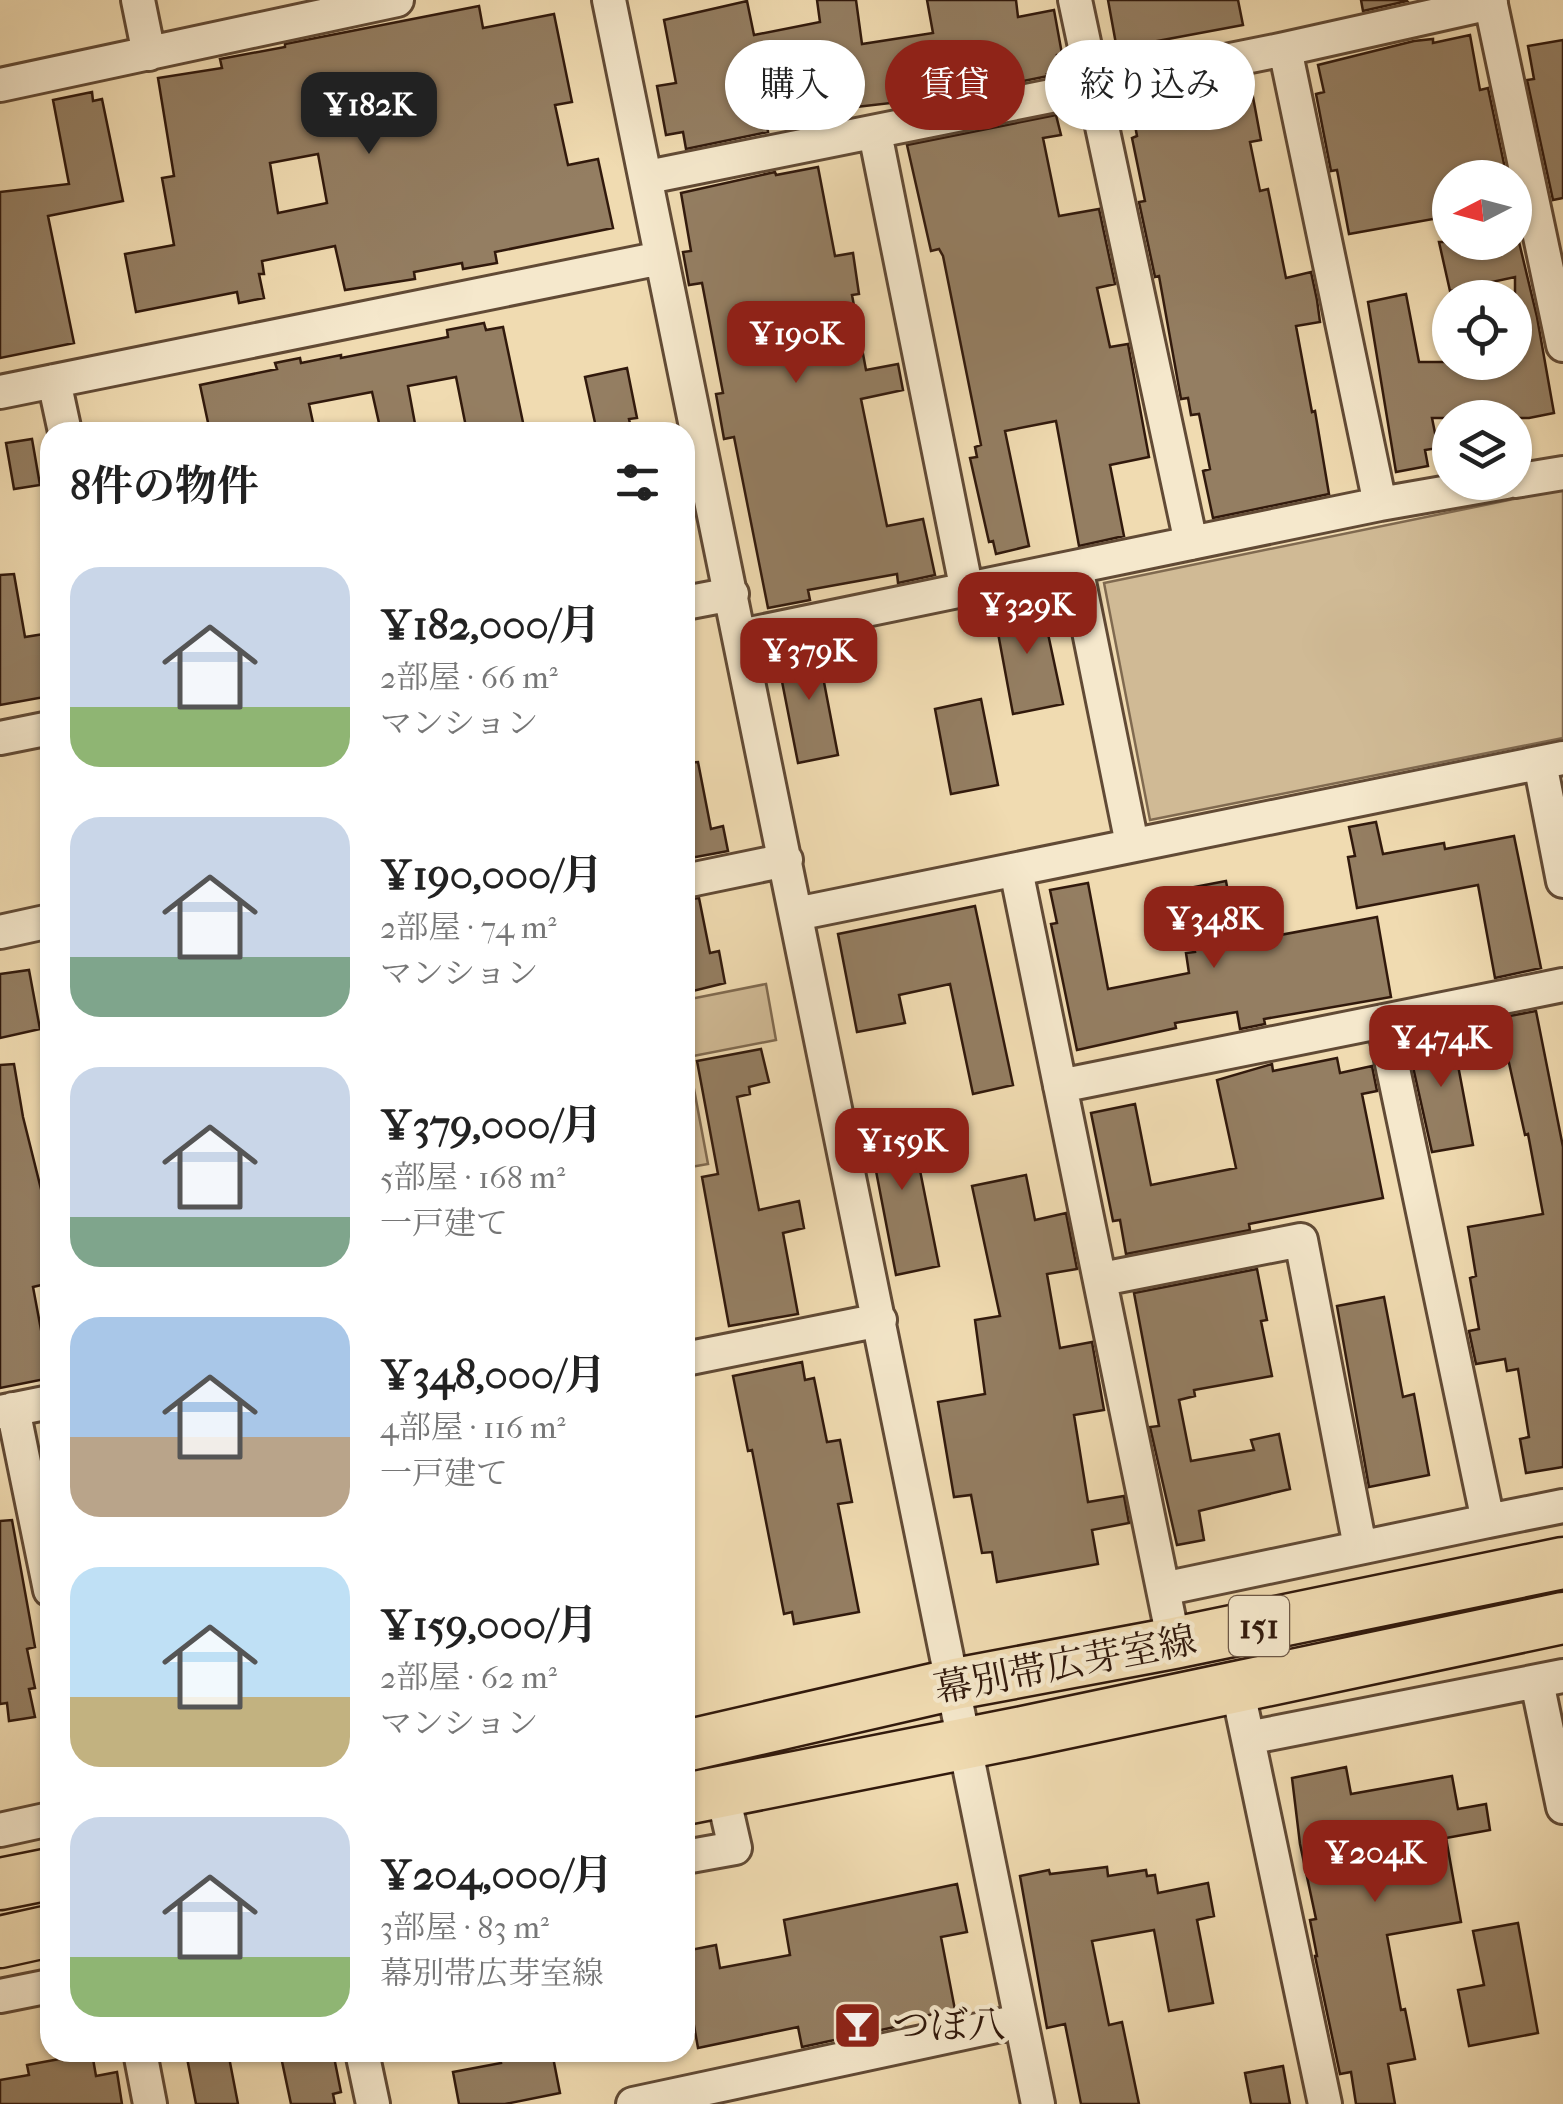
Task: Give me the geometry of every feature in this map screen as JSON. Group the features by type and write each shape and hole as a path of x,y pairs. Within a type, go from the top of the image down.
{"main road":[{"name":"幕別帯広芽室線","path":"695,1744 955,1684 1563,1563"},
{"name":"幕別帯広芽室線","path":"704,1795 1563,1618"},
{"path":"0,1884 40,1876"},
{"path":"0,1942 40,1932"}],"street":[{"path":"138,0 149,54"},
{"path":"610,0 1038,2104"},
{"path":"1075,0 1082,40"},
{"path":"1255,54 1490,1 1556,276 1563,345"},
{"path":"0,85 378,2"},
{"path":"1285,48 1380,504"},
{"path":"648,177 1045,98"},
{"path":"1100,130 1191,543"},
{"path":"874,133 967,591"},
{"path":"0,392 661,258"},
{"path":"54,381 62,422"},
{"path":"1532,478 1563,473"},
{"path":"740,636 1432,495"},
{"path":"1076,567 1132,844"},
{"path":"695,601 732,594"},
{"path":"0,738 40,730"},
{"path":"796,914 1552,761 1563,880"},
{"path":"695,879 786,860"},
{"path":"1016,870 1174,1643"},
{"path":"0,932 40,924"},
{"path":"1060,1086 1563,985"},
{"path":"1384,1022 1488,1521"},
{"path":"1102,1279 1301,1240 1360,1548"},
{"path":"695,1357 880,1320"},
{"path":"40,1404 6,1410 40,1549"},
{"path":"1163,1589 1563,1506"},
{"path":"1248,1738 1550,1679 1563,1807"},
{"path":"1238,1687 1325,2104"},
{"path":"695,1856 734,1848 704,1795"},
{"path":"0,1830 40,1821"},
{"path":"0,1996 40,1988"},
{"path":"633,2104 1020,2021"},
{"path":"142,2062 150,2104"},
{"path":"364,2062 372,2104"}],"shaded area":[{"path":"1563,489 1563,738 1150,820 1104,583 1509,500 1532,500 1532,495"},
{"path":"766,984 776,1040 695,1056 695,998"},
{"path":"695,1094 708,1164 695,1166"}],"building":[{"path":"817,0 856,0 861,40 725,40 725,130 768,132 686,149 683,132 666,135 657,86 676,83 664,20 747,1 754,35 820,22"},
{"path":"927,0 1016,0 1018,17 1054,10 1059,40 1045,40 1045,77 1025,81 1025,40 888,40 933,33"},
{"path":"1108,0 1238,0 1243,25 1163,40 1115,40"},
{"path":"1361,0 1406,0 1407,1 1363,11"},
{"path":"479,6 483,28 554,14 572,102 555,105 568,165 598,159 613,228 495,252 497,263 463,269 462,263 414,272 415,279 345,290 335,246 262,261 264,274 259,274 264,298 239,303 237,292 136,312 125,254 174,245 162,178 174,176 158,78 222,68 220,59","holes":["318,154 327,203 278,213 270,163"]},
{"path":"1470,35 1480,90 1488,88 1503,160 1432,160 1432,219 1349,234 1337,170 1331,171 1316,94 1324,92 1318,65 1414,41 1433,39 1433,43"},
{"path":"885,40 885,104 865,106 865,44"},
{"path":"1563,40 1563,198 1553,200 1527,80 1534,79 1528,46"},
{"path":"92,92 93,101 102,99 123,201 48,216 74,343 0,358 0,192 69,184 53,100"},
{"path":"1255,108 1261,140 1250,142 1260,191 1268,189 1286,278 1311,272 1317,300 1320,322 1296,326 1329,494 1213,518 1203,471 1210,469 1199,414 1191,415 1188,398 1181,399 1159,276 1155,277 1139,202 1145,201 1132,138 1137,136 1136,130 1255,130"},
{"path":"1045,117 1045,130 1060,130 1061,135 1043,138 1059,216 1099,209 1115,284 1097,288 1110,347 1128,344 1149,457 1110,465 1124,536 1079,546 1056,421 1005,431 1029,546 996,554 993,541 989,542 970,458 977,457 975,447 981,445 943,256 939,249 931,251 907,145 982,130 1025,130 1025,121"},
{"path":"818,167 835,256 853,253 859,294 852,295 866,370 898,364 903,390 861,399 887,526 923,519 935,575 898,583 897,574 808,590 810,600 768,608 734,437 724,439 716,394 723,393 702,283 689,285 683,252 691,251 681,193 775,172 776,175"},
{"path":"1443,260 1523,260 1528,280 1515,277 1448,280"},
{"path":"1406,294 1419,362 1432,362 1432,380 1532,380 1532,296 1554,413 1532,417 1532,400 1432,400 1432,449 1425,450 1428,466 1396,472 1368,302"},
{"path":"484,323 486,330 503,327 523,422 465,422 456,377 408,386 415,422 379,422 372,392 309,404 313,422 208,422 200,385 277,369 275,363 300,358 301,363 341,358 448,337 447,330"},
{"path":"627,368 637,418 630,422 595,422 585,377"},
{"path":"32,439 40,485 14,489 6,443"},
{"path":"14,574 25,637 40,635 40,698 0,705 0,575"},
{"path":"1036,597 1063,704 1013,714 993,606"},
{"path":"826,646 832,676 823,677 838,755 798,763 777,656"},
{"path":"981,699 998,785 951,794 935,709"},
{"path":"695,762 711,829 723,826 728,851 695,857"},
{"path":"1376,822 1383,854 1444,843 1445,849 1514,836 1541,968 1495,978 1478,885 1357,908 1348,857 1355,856 1349,827"},
{"path":"1226,881 1237,943 1377,917 1391,997 1264,1019 1265,1024 1240,1029 1237,1012 1175,1023 1176,1028 1077,1050 1051,924 1057,923 1050,890 1088,883 1108,989 1189,973 1186,953 1195,952 1184,889"},
{"path":"699,898 710,953 719,951 725,983 695,990 695,899"},
{"path":"975,906 1013,1085 973,1094 950,984 899,995 905,1023 857,1032 838,934"},
{"path":"29,970 40,1029 0,1038 0,974"},
{"path":"1536,1011 1563,1147 1563,1467 1526,1473 1520,1439 1529,1437 1518,1369 1507,1371 1505,1359 1476,1364 1469,1331 1479,1329 1470,1278 1476,1276 1468,1227 1543,1214 1499,1018"},
{"path":"1451,1028 1473,1145 1432,1152 1411,1058 1411,1042 1416,1035"},
{"path":"761,1049 769,1082 749,1087 750,1094 737,1097 759,1210 799,1201 804,1228 783,1233 798,1314 729,1326 702,1177 718,1174 697,1061"},
{"path":"1337,1058 1340,1073 1372,1066 1377,1091 1362,1094 1383,1198 1249,1224 1250,1230 1126,1254 1120,1220 1113,1221 1091,1113 1135,1104 1151,1185 1236,1168 1217,1080 1272,1064 1273,1071"},
{"path":"14,1064 40,1185 40,1285 33,1287 40,1324 40,1380 0,1388 0,1065"},
{"path":"908,1110 939,1266 896,1275 866,1119"},
{"path":"1026,1175 1035,1220 1066,1213 1077,1269 1047,1274 1060,1348 1092,1342 1104,1410 1074,1415 1088,1502 1124,1496 1129,1523 1092,1530 1098,1564 997,1582 992,1552 982,1553 971,1495 954,1497 938,1402 985,1394 975,1320 1000,1316 972,1186"},
{"path":"1257,1269 1267,1320 1261,1321 1272,1376 1194,1390 1195,1396 1179,1400 1191,1461 1254,1450 1251,1440 1279,1434 1290,1489 1199,1511 1204,1540 1177,1545 1150,1427 1159,1426 1134,1293"},
{"path":"1384,1297 1403,1397 1414,1394 1429,1475 1369,1487 1337,1306"},
{"path":"802,1362 805,1380 814,1378 827,1442 840,1440 852,1502 838,1504 859,1612 794,1624 792,1612 784,1614 752,1450 748,1451 733,1376"},
{"path":"12,1520 35,1647 27,1649 35,1688 29,1689 35,1717 9,1721 7,1703 0,1704 0,1521"},
{"path":"1346,1767 1351,1794 1452,1776 1458,1809 1486,1804 1490,1830 1446,1838 1461,1922 1387,1935 1415,2059 1388,2064 1395,2104 1356,2104 1351,2072 1340,2074 1315,1956 1310,1920 1316,1919 1300,1844 1292,1778"},
{"path":"1107,1867 1108,1876 1146,1870 1147,1876 1155,1875 1158,1893 1208,1883 1214,1916 1197,1920 1213,2003 1169,2011 1154,1930 1092,1941 1109,2025 1122,2022 1139,2104 1081,2104 1065,2024 1047,2028 1020,1876"},
{"path":"957,1884 967,1932 941,1937 955,2010 802,2047 798,2027 698,2048 695,1949 716,1945 720,1968 790,1955 784,1920"},
{"path":"1518,1923 1538,2033 1469,2046 1458,1990 1484,1985 1473,1931"},
{"path":"94,2062 96,2076 117,2072 122,2104 0,2104 0,2080 29,2075 27,2065"},
{"path":"188,2062 230,2062 238,2104 196,2104"},
{"path":"282,2062 335,2062 341,2092 333,2094 335,2104 291,2104"},
{"path":"554,2062 560,2093 505,2104 459,2104 453,2072 501,2063"},
{"path":"1283,2066 1290,2104 1251,2104 1245,2073"}],"place":[{"name":"つぼ八","path":"857,2025"}]}
